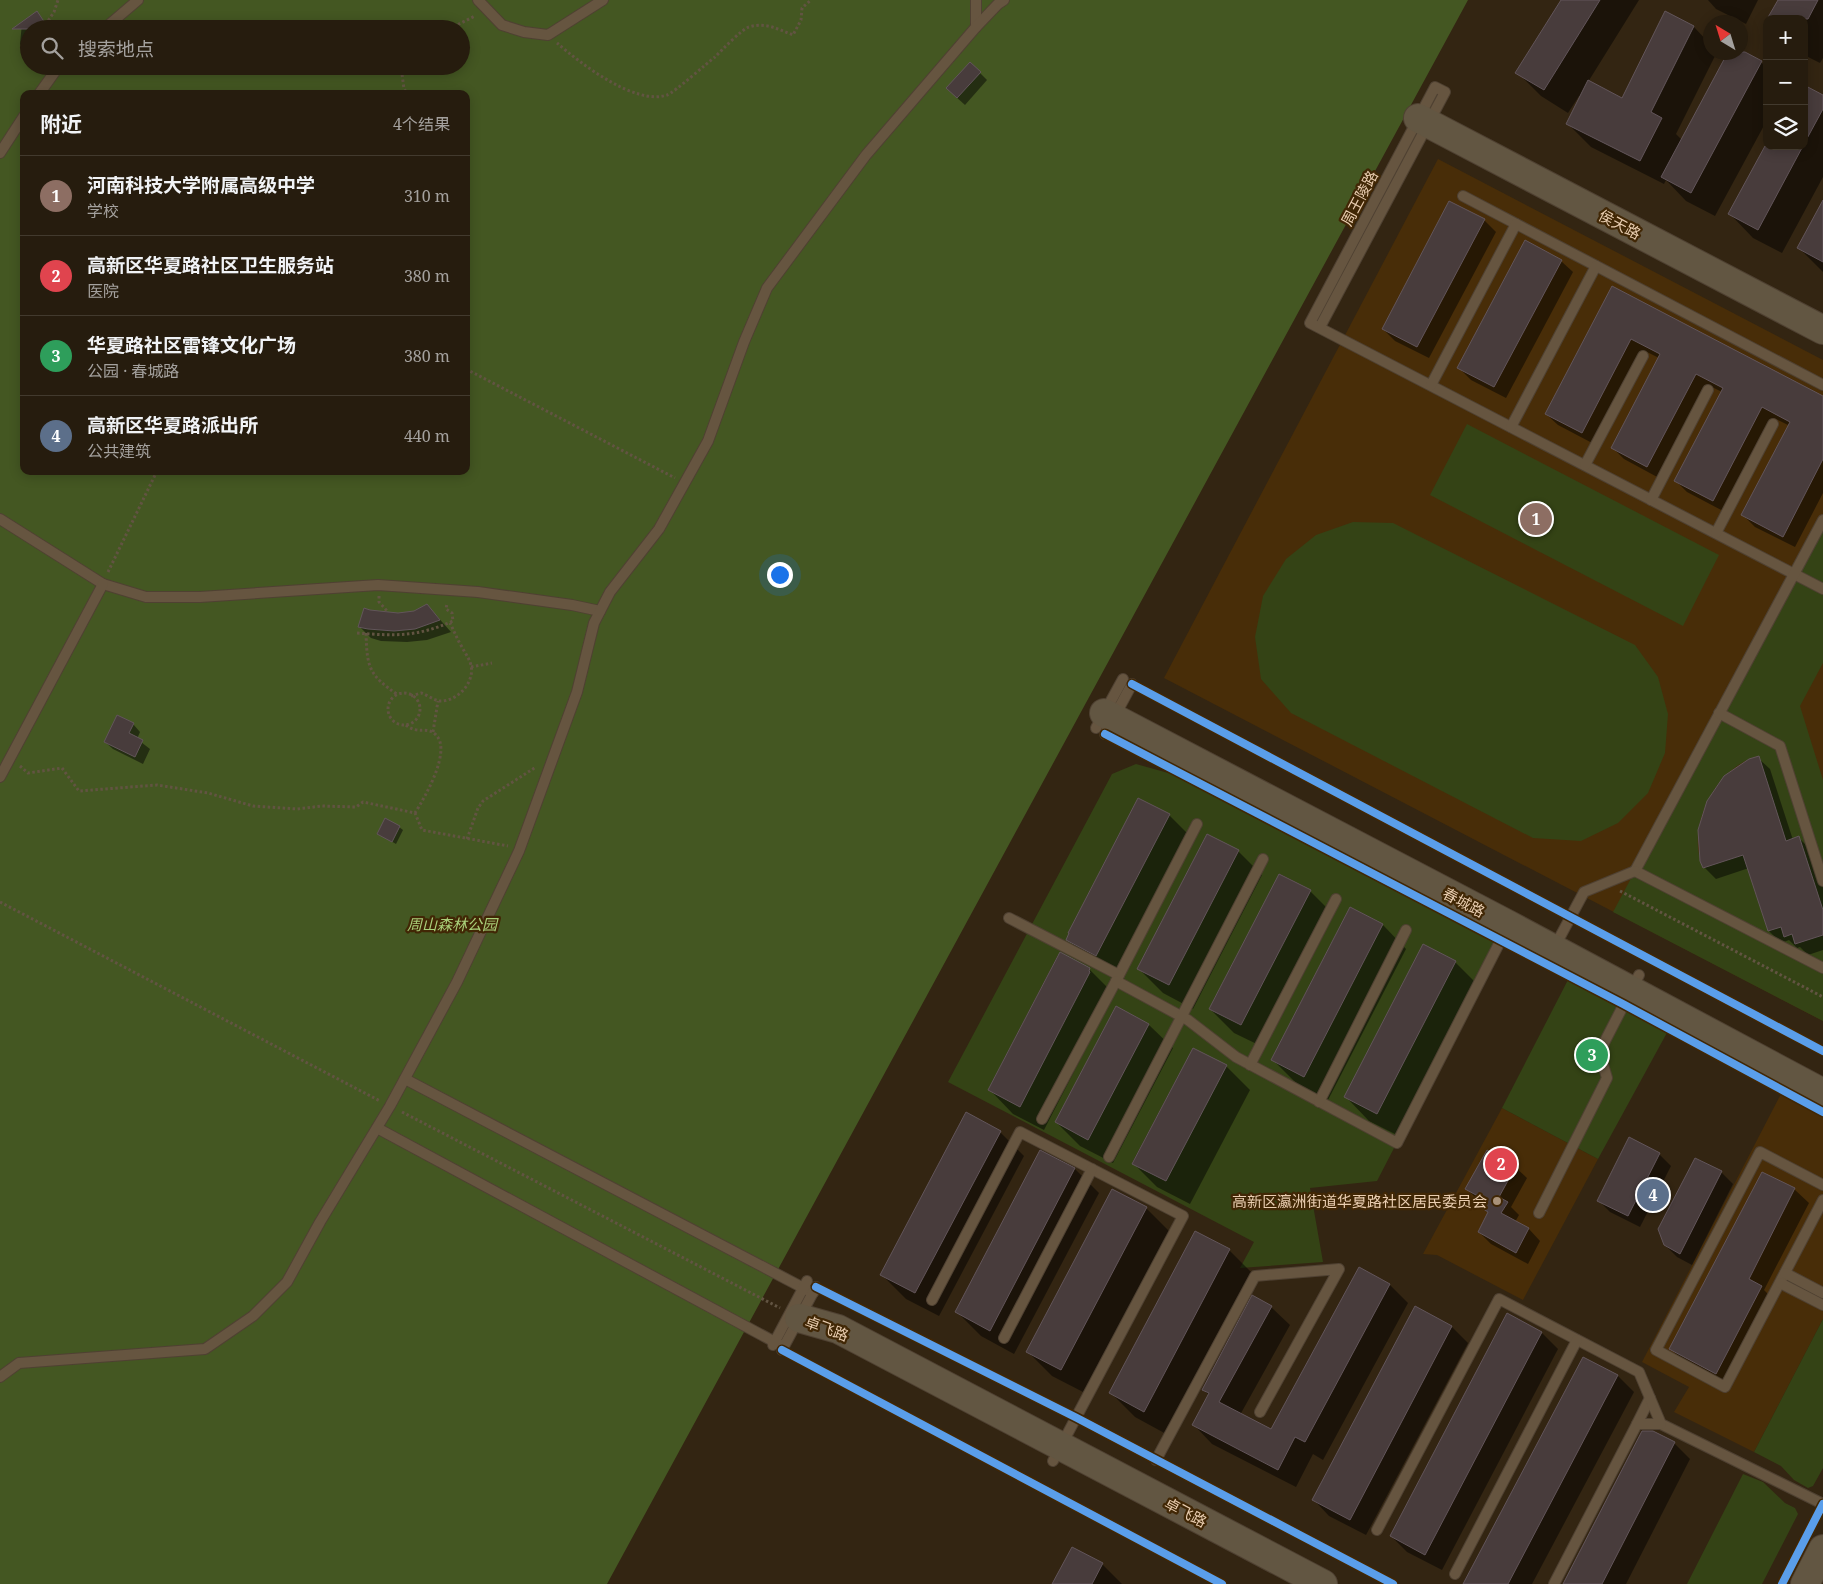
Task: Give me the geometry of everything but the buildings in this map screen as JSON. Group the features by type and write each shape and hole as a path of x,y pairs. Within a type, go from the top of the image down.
{"street":[{"name":"侯天路","path":"1431,105 1823,312"},
{"name":"侯天路","path":"1431,105 1823,330"},
{"name":"春城路","path":"1558,942 1509,925 1114,707 1558,942 1634,983 1823,1093"},
{"name":"春城路","path":"1634,983 1823,1072"},
{"name":"卓飞路","path":"794,1316 838,1329 1290,1584"},
{"name":"卓飞路","path":"1057,1454 1323,1584"},
{"path":"1805,1584 1823,1550"}],"lane":[{"path":"115,20 138,0"},
{"path":"478,0 502,25 524,32 548,35 603,0"},
{"path":"976,0 976,27"},
{"path":"0,1377 19,1363 205,1349 253,1316 287,1282 320,1222 390,1106 457,982 520,848 577,692 594,622 610,592 659,529 708,441 744,342 767,288 866,155 976,27 1004,0"},
{"path":"42,90 53,75"},
{"name":"周王陵路","path":"1431,105 1320,327 1310,323 1431,105"},
{"path":"0,153 20,122"},
{"path":"1463,196 1823,385"},
{"path":"1431,385 1516,224"},
{"path":"1511,427 1596,266"},
{"path":"1320,327 1823,589"},
{"path":"1585,466 1642,356"},
{"path":"1651,500 1708,390"},
{"path":"1716,533 1773,424"},
{"path":"0,519 103,584 146,597 219,596 378,585 478,592 554,602 600,611"},
{"path":"1558,942 1584,892 1635,871 1823,520"},
{"path":"0,777 5,758 103,584"},
{"path":"1719,714 1780,746 1823,881"},
{"path":"1042,1119 1197,824"},
{"path":"1109,1158 1263,859"},
{"path":"1635,871 1823,968"},
{"path":"1250,1065 1336,899"},
{"path":"1009,918 1117,978 1182,1018 1236,1057 1397,1144 1509,925"},
{"path":"1319,1102 1406,930"},
{"path":"1539,1213 1607,1078 1601,1058 1604,1043 1634,983"},
{"path":"377,1128 779,1346 810,1287 405,1079"},
{"path":"932,1300 1020,1132 1183,1216 1057,1454"},
{"path":"1823,1185 1760,1152 1656,1350 1726,1387 1823,1200"},
{"path":"1004,1338 1092,1169"},
{"path":"1156,1460 1255,1276 1339,1269 1260,1412"},
{"path":"1782,1278 1823,1293"},
{"path":"1782,1278 1823,1305"},
{"path":"1376,1530 1500,1299 1639,1372 1661,1424"},
{"path":"1455,1574 1577,1340"},
{"path":"1554,1584 1650,1398"},
{"path":"1637,1424 1661,1424 1823,1504"}],"path":[{"path":"49,20 58,0"},
{"path":"548,35 568,53 624,90 648,96 668,95 748,27 766,24 793,35 801,20 802,8 811,0"},
{"path":"469,20 485,9"},
{"path":"402,75 405,90"},
{"path":"470,371 684,483"},
{"path":"103,584 155,475"},
{"path":"357,633 392,636 429,631 450,623 453,621 452,613 446,609 449,590"},
{"path":"411,696 421,693 438,701 462,693 470,677 471,667 450,623"},
{"path":"366,633 366,653 370,669 377,680 398,695"},
{"path":"471,667 492,663"},
{"path":"406,725 415,720 420,710 417,700 403,694 390,701 388,711 392,720 406,725 412,730 433,732 440,739 440,756 430,788 415,813"},
{"path":"433,732 438,701"},
{"path":"467,839 478,808 483,801 554,755"},
{"path":"5,758 28,773 62,768 79,791 157,785 208,792 253,806 297,809 322,806 356,807 363,802 415,813"},
{"path":"415,813 422,830 520,848"},
{"path":"1605,883 1823,997"},
{"path":"0,902 794,1316"}],"shaded area":[{"path":"1438,159 1823,360 1823,1021 1164,678"},
{"path":"1783,1090 1823,1112 1823,1319 1754,1452 1674,1412 1689,1387 1642,1362"},
{"path":"1502,1108 1598,1159 1523,1300 1437,1255 1423,1254"}],"green space":[{"name":"周山森林公园","path":"0,0 1468,0 607,1584 0,1584"},
{"path":"1467,424 1719,555 1683,626 1430,495"},
{"path":"1823,520 1823,663 1800,706 1823,780 1823,910 1799,837 1786,841 1758,756 1743,762 1729,772 1717,785 1701,817 1698,852 1703,868 1743,855 1768,931 1781,927 1784,937 1792,934 1795,944 1823,935 1823,1021 1613,912"},
{"path":"1353,522 1393,523 1635,645 1658,677 1668,714 1665,753 1648,793 1618,823 1581,841 1533,838 1291,713 1261,679 1255,637 1263,596 1286,559 1316,535"},
{"path":"1136,764 1179,776 1501,941 1377,1181 1310,1188 1323,1262 1240,1268 1254,1242 948,1082 1112,774","holes":["1138,798 1170,814 1100,949 1068,933","1207,834 1239,851 1168,985 1137,969","1280,874 1311,890 1240,1025 1209,1009","1350,907 1383,924 1304,1077 1271,1060","1058,955 1090,972 1019,1106 988,1090","1116,1006 1149,1024 1088,1139 1055,1122","1193,1048 1226,1065 1165,1181 1132,1163"]},
{"path":"1570,976 1669,1029 1598,1159 1502,1108"},
{"path":"1823,1319 1823,1468 1813,1486 1808,1488 1794,1480 1781,1466 1754,1452"},
{"path":"1743,1474 1763,1482 1785,1503 1795,1508 1798,1514 1762,1584 1687,1584"}],"cycle path":[{"path":"1132,684 1823,1051"},
{"path":"1105,734 1623,1004 1823,1112"},
{"path":"816,1287 1077,1418 1393,1584"},
{"path":"782,1350 1222,1584"},
{"path":"1782,1584 1823,1504"}],"place":[{"name":"河南科技大学附属高级中学","path":"1536,519"},
{"name":"华夏路社区雷锋文化广场","path":"1592,1055"},
{"name":"高新区华夏路社区卫生服务站","path":"1501,1164"},
{"name":"高新区华夏路派出所","path":"1653,1195"},
{"name":"高新区瀛洲街道华夏路社区居民委员会","path":"1497,1201"}]}
